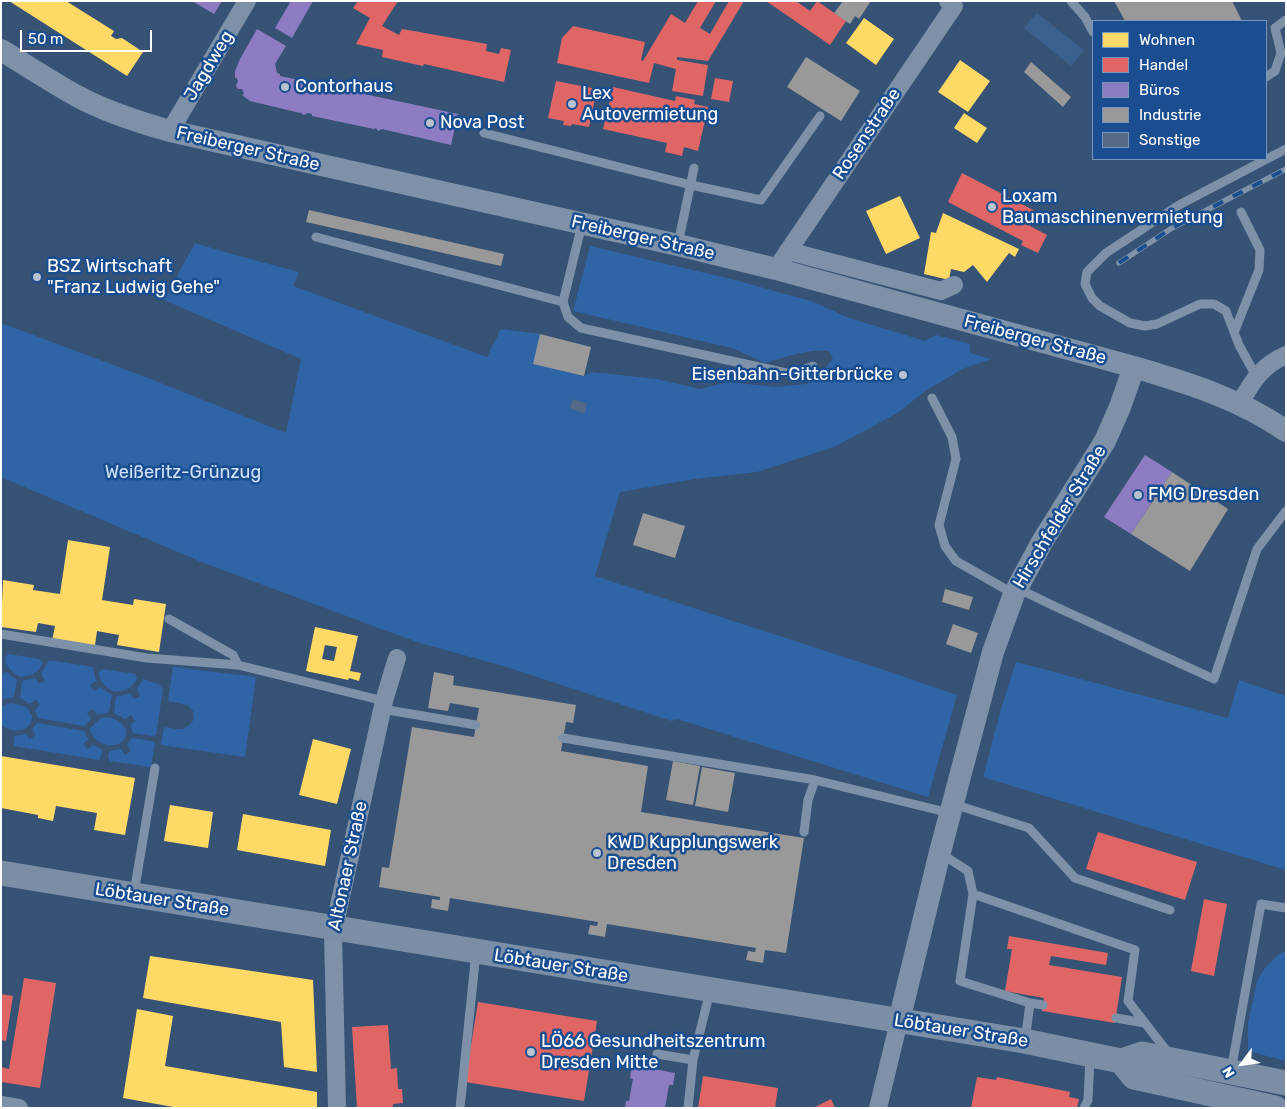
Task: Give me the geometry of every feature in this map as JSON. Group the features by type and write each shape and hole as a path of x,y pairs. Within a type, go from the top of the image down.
{"main road":[{"name":"Löbtauer Straße","path":"1,873 1024,1041 1121,1061 1142,1054 1173,1059 1286,1083"},
{"path":"1121,1061 1134,1077 1214,1101 1275,1108"}],"street":[{"name":"Jagdweg","path":"170,131 247,1"},
{"name":"Rosenstraße","path":"776,270 954,3"},
{"name":"Freiberger Straße","path":"1,50 85,100 121,116 170,131 678,245 776,270 1134,367 1196,386 1240,403 1286,431"},
{"path":"788,251 941,290 954,285"},
{"path":"1240,403 1256,376 1276,359 1286,355"},
{"name":"Hirschfelder Straße","path":"899,1021 940,852 993,652 1016,591 1042,542 1105,441 1120,407 1134,367"},
{"name":"Altonaer Straße","path":"337,1108 334,929 383,705 397,658"},
{"path":"876,1105 899,1021"},
{"path":"1214,1101 1231,1072"},
{"path":"1231,1072 1246,1105"},
{"path":"1,1105 19,1108"}],"lane":[{"path":"1071,1 1092,30"},
{"path":"1267,76 1276,71 1281,53 1275,28 1286,20"},
{"path":"484,133 691,185 761,200 820,116"},
{"path":"1267,158 1286,148"},
{"path":"1256,376 1239,345 1235,330 1226,311 1214,304 1200,304 1157,324 1144,326 1130,323 1100,306 1092,298 1085,284 1087,272 1106,253 1179,205 1263,160"},
{"path":"678,245 694,168"},
{"path":"1235,330 1258,270 1260,250 1240,212"},
{"path":"582,224 563,302 568,317 581,328 791,374 814,366"},
{"path":"316,237 563,302"},
{"path":"932,398 952,437 956,459 939,525 945,546 956,560 1016,591 1054,606 1214,679 1257,550 1286,511"},
{"path":"169,619 233,655 238,665"},
{"path":"1,634 147,658 238,665 383,705 476,725"},
{"path":"563,738 815,780 952,809 1029,828 1075,878 1170,910"},
{"path":"134,895 154,768"},
{"path":"804,832 808,800 815,780"},
{"path":"940,852 968,871 974,894 960,981 1030,1003 1043,1005"},
{"path":"974,894 1135,950 1123,1000 1145,1023 1173,1059"},
{"path":"1231,1072 1261,904 1286,908"},
{"path":"460,1108 476,952"},
{"path":"688,1108 693,1060 710,990"},
{"path":"1024,1041 1030,1003"},
{"path":"1116,1018 1145,1023"},
{"path":"657,1054 693,1060"},
{"path":"1084,1108 1088,1100 1090,1055"}],"green space":[{"name":"Weißeritz-Grünzug","path":"195,243 299,272 293,286 487,357 501,329 540,334 534,364 584,376 592,372 657,379 700,389 728,382 775,387 806,384 819,377 833,358 829,351 813,351 765,363 732,348 573,311 590,246 735,280 814,302 849,318 925,341 936,335 970,344 970,353 991,359 962,369 924,392 896,414 834,447 757,472 695,479 620,492 595,576 957,695 928,797 677,719 672,721 500,665 420,643 199,561 1,477 1,323 148,378 286,433 301,359 164,300"},
{"path":"8,654 40,659 43,663 34,673 20,677 12,671 5,661 5,657"},
{"path":"49,660 93,667 96,681 90,685 94,691 100,687 112,695 109,712 97,715 93,709 87,713 91,719 85,726 38,718 35,710 40,705 36,699 30,704 20,698 22,681 35,678 39,684 45,681 41,674"},
{"path":"1016,662 1228,718 1239,680 1286,696 1286,870 983,777"},
{"path":"173,667 256,677 245,757 161,745 164,727 181,729 194,719 193,711 187,705 168,701"},
{"path":"103,669 135,674 137,678 128,688 115,692 100,679 99,672"},
{"path":"6,672 17,680 14,697 3,700 1,675"},
{"path":"143,679 158,684 163,689 156,735 152,736 133,733 130,725 135,721 131,715 125,719 114,713 116,697 130,693 134,699 140,696 137,689"},
{"path":"11,703 26,707 32,715 29,725 21,730 10,730 1,725 1,707"},
{"path":"101,718 112,718 122,724 126,730 126,737 122,742 111,745 104,744 93,736 90,729"},
{"path":"37,723 84,731 88,739 83,744 87,749 93,745 103,750 99,760 14,746 14,736 26,734 30,739 36,735 32,730"},
{"path":"132,738 155,743 151,767 110,761 108,757 109,751 121,749 125,755 131,751 127,745"},
{"path":"1286,950 1286,1061 1248,1051 1248,1023 1257,981 1265,968"}],"shaded area":[{"path":"1037,13 1084,50 1071,66 1024,28"}],"building: Wohnen":[{"path":"9,1 66,1 114,31 111,36 116,39 122,38 143,52 127,76"},
{"path":"864,18 894,39 876,65 846,43"},
{"path":"960,60 990,81 968,112 938,92"},
{"path":"964,113 987,128 977,143 954,128"},
{"path":"900,196 920,238 886,254 866,211"},
{"path":"943,213 1019,249 1015,257 1009,253 987,282 973,265 964,272 951,269 949,280 924,274 931,232 936,233"},
{"path":"68,540 110,547 102,600 133,605 134,599 166,604 159,652 117,645 119,635 97,631 94,652 51,646 55,626 38,623 36,632 1,627 3,580 34,585 33,590 60,594"},
{"path":"315,627 358,636 350,671 361,673 359,681 306,671","holes":["325,645 337,647 334,661 322,659"]},
{"path":"313,739 351,749 337,804 299,795"},
{"path":"1,756 135,778 125,835 94,830 97,813 56,806 53,821 38,818 38,815 1,808"},
{"path":"170,805 213,812 208,848 164,841"},
{"path":"243,814 331,830 325,866 237,850"},
{"path":"150,956 313,980 317,1072 284,1067 281,1022 143,998"},
{"path":"137,1009 173,1016 165,1066 317,1092 317,1108 179,1108 123,1098"}],"building: Handel":[{"path":"358,1 398,1 382,26 399,35 402,29 487,44 486,51 499,54 501,48 511,50 504,82 424,64 423,66 382,57 383,50 356,44 370,18 353,8"},
{"path":"698,1 716,1 700,28 710,34 729,1 744,1 708,61 677,57 677,60 708,65 703,96 672,91 676,69 654,63 649,83 557,63 562,38 573,26 645,42 641,60 643,61 671,14 685,23"},
{"path":"766,1 796,1 810,11 817,1 846,21 830,45"},
{"path":"715,78 733,81 729,102 711,99"},
{"name":"Lex Autovermietung","path":"556,81 597,89 589,127 572,124 571,126 563,125 564,121 548,118"},
{"path":"613,87 675,101 676,96 695,100 694,104 708,107 698,151 684,147 682,156 665,152 667,143 603,129"},
{"name":"Loxam Baumaschinenvermietung","path":"962,173 1037,212 1030,226 1047,235 1038,253 1021,245 1023,241 948,202"},
{"path":"1098,832 1197,862 1185,900 1086,869"},
{"path":"1204,899 1227,904 1214,976 1191,971"},
{"path":"1009,936 1108,953 1106,965 1051,956 1049,965 1122,977 1115,1023 1042,1011 1044,998 1005,991 1012,949 1007,949"},
{"path":"24,978 56,983 40,1088 1,1082 1,1067 9,1069"},
{"path":"1,994 13,996 6,1041 1,1040"},
{"name":"LÖ66 Gesundheitszentrum Dresden Mitte","path":"478,1002 597,1021 584,1101 465,1082"},
{"path":"388,1025 391,1069 397,1068 398,1089 402,1089 403,1103 393,1104 393,1108 357,1108 352,1027"},
{"path":"703,1076 778,1088 775,1108 698,1108"},
{"path":"977,1077 996,1080 997,1077 1070,1092 1069,1097 1079,1099 1077,1108 971,1108"},
{"path":"831,1099 835,1108 813,1108"}],"building: Büros":[{"path":"192,1 222,1 214,14"},
{"path":"291,1 313,1 292,38 275,28"},
{"name":"Contorhaus","path":"257,29 286,46 275,64 277,73 280,76 458,114 451,145 382,129 378,131 376,128 312,116 312,114 308,113 304,115 300,112 250,101 242,95 244,94 242,89 238,89 236,86 238,81 235,78 235,71"},
{"name":"FMG Dresden","path":"1145,455 1172,472 1131,534 1104,517"},
{"path":"632,1065 675,1073 673,1085 669,1085 665,1108 625,1108 626,1101 629,1101 633,1079 630,1078"}],"building: Industrie":[{"path":"843,1 871,1 859,19 855,16 850,24 834,13"},
{"path":"1114,1 1232,1 1242,20 1124,20"},
{"path":"806,57 860,91 841,121 787,87"},
{"path":"1031,62 1071,97 1063,107 1024,72"},
{"path":"309,210 504,254 501,266 306,222"},
{"path":"540,334 591,347 584,376 533,364"},
{"path":"1172,472 1228,509 1190,571 1131,534"},
{"path":"643,513 685,526 675,558 633,545"},
{"path":"945,589 973,597 969,610 942,602"},
{"path":"953,624 978,633 971,653 946,644"},
{"name":"KWD Kupplungswerk Dresden","path":"434,672 454,676 453,685 576,705 573,723 566,722 561,751 648,766 641,812 804,838 786,953 765,950 763,963 746,960 748,951 755,952 756,948 607,924 605,937 588,934 590,925 597,926 598,922 450,898 448,911 431,908 432,899 440,900 440,897 379,887 382,867 389,868 412,727 474,737 479,708 450,703 448,711 428,708"},
{"path":"673,761 700,766 693,805 666,800"},
{"path":"702,767 735,773 728,812 695,806"}],"building: Sonstige":[{"path":"573,399 587,404 584,414 570,408"}],"tram line":[{"path":"1,46 77,92 104,105 148,121 566,214 778,266 1176,375 1224,392 1270,416 1286,427"},
{"path":"75,99 121,120 168,135 686,252 918,312"},
{"path":"1140,372 1199,390 1252,414"},
{"path":"1,869 1025,1038 1286,1092"},
{"path":"1,878 1025,1046 1286,1101"}],"railway":[{"path":"1119,263 1172,228 1286,169"}],"place":[{"name":"Contorhaus","path":"285,87"},
{"name":"Lex Autovermietung","path":"572,104"},
{"name":"Nova Post","path":"430,123"},
{"name":"Loxam Baumaschinenvermietung","path":"992,207"},
{"name":"BSZ Wirtschaft \"Franz Ludwig Gehe\"","path":"37,277"},
{"name":"Eisenbahn-Gitterbrücke","path":"903,375"},
{"name":"FMG Dresden","path":"1138,495"},
{"name":"KWD Kupplungswerk Dresden","path":"597,853"},
{"name":"LÖ66 Gesundheitszentrum Dresden Mitte","path":"531,1052"}]}
